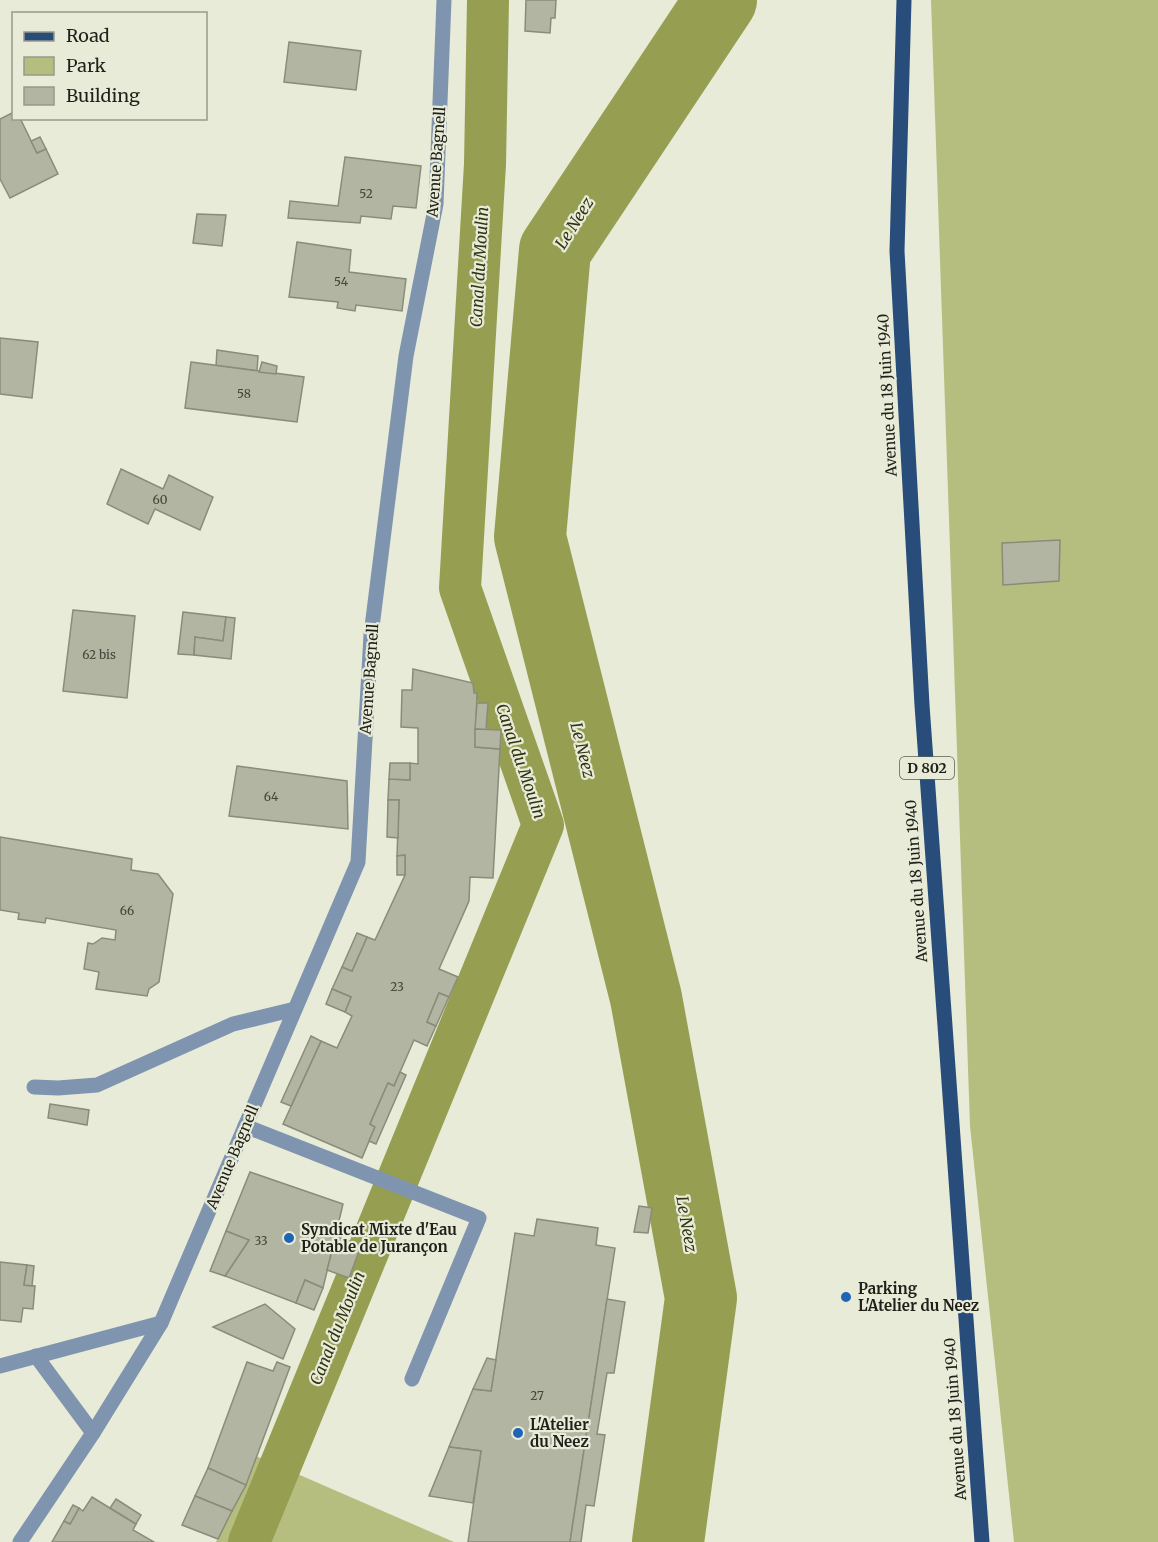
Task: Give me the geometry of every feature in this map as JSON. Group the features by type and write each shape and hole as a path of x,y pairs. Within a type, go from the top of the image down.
{"main road":[{"name":"Avenue du 18 Juin 1940","path":"904,0 897,252 922,705 982,1542"}],"street":[{"name":"Avenue Bagnell","path":"20,1542 93,1433 161,1323 358,862 371,635 406,356 436,204 444,0"},
{"path":"34,1087 97,1085 233,1024 296,1009"},
{"path":"245,1126 428,1196 479,1218 412,1379"},
{"path":"0,1366 161,1323"},
{"path":"36,1356 93,1433"}],"green space":[{"path":"931,0 1158,0 1158,1542 1014,1542 970,1126"},
{"path":"256,1456 454,1542 216,1542 246,1485"}],"building":[{"path":"526,0 556,0 555,18 551,18 550,33 525,31"},
{"path":"289,42 361,51 356,90 284,82"},
{"path":"12,113 12,120 21,120 37,153 46,149 58,174 10,198 0,179 0,119"},
{"path":"40,137 46,149 37,153 31,141"},
{"path":"345,157 421,166 416,208 393,206 391,219 361,216 360,223 288,218 290,201 338,206"},
{"path":"197,214 226,215 222,246 193,243"},
{"path":"297,242 351,250 349,272 406,279 402,311 356,305 355,311 337,308 338,302 289,297"},
{"path":"0,338 38,342 32,398 0,394"},
{"path":"217,350 258,356 257,371 216,366"},
{"path":"191,362 304,377 297,422 185,408"},
{"path":"262,362 277,366 276,374 259,372"},
{"path":"121,469 163,489 169,475 213,497 200,530 155,509 148,524 107,504"},
{"path":"1060,540 1059,581 1003,585 1002,543"},
{"path":"73,610 135,616 127,698 63,691"},
{"path":"183,612 226,617 223,641 195,637 194,655 178,654"},
{"path":"226,617 235,618 231,659 194,655 195,637 223,641"},
{"path":"413,669 473,683 474,693 477,693 475,747 500,749 493,878 470,877 469,901 439,969 458,977 449,997 439,993 427,1022 436,1026 427,1046 414,1040 394,1086 388,1083 370,1124 375,1127 362,1158 283,1124 321,1041 337,1048 352,1016 345,1012 351,997 332,989 342,967 352,971 367,937 375,940 405,875 405,855 397,856 399,800 388,800 389,779 410,780 410,763 418,764 418,728 401,727 402,690 412,690"},
{"path":"477,703 488,703 486,730 475,729"},
{"path":"475,729 501,730 500,749 475,747"},
{"path":"390,763 410,763 410,780 389,779"},
{"path":"237,766 347,781 348,829 229,816"},
{"path":"388,800 399,800 398,838 387,837"},
{"path":"0,837 132,859 131,870 158,874 173,894 159,982 149,989 147,996 96,989 99,972 84,969 88,943 93,944 102,938 115,940 116,930 46,918 45,923 18,919 19,913 0,910"},
{"path":"405,855 405,875 397,875 397,856"},
{"path":"357,933 367,937 352,971 342,967"},
{"path":"332,989 351,997 345,1012 326,1004"},
{"path":"439,993 449,997 436,1026 427,1022"},
{"path":"311,1036 321,1041 291,1106 281,1102"},
{"path":"400,1072 406,1075 376,1144 369,1141 375,1127 370,1124 388,1083 394,1086"},
{"path":"50,1104 89,1110 87,1125 48,1118"},
{"name":"Syndicat Mixte d'Eau Potable de Jurançon","path":"250,1172 343,1204 323,1288 305,1280 296,1303 225,1276 249,1240 226,1231"},
{"path":"639,1206 652,1208 648,1233 634,1232"},
{"path":"537,1219 598,1228 596,1245 615,1248 570,1542 468,1542 481,1451 449,1447 473,1389 491,1391 515,1233 534,1236"},
{"path":"226,1231 249,1240 225,1276 210,1271"},
{"path":"336,1236 361,1246 349,1278 327,1270"},
{"path":"0,1262 27,1265 24,1285 35,1286 33,1309 23,1308 21,1322 0,1320"},
{"path":"27,1265 34,1266 32,1286 24,1285"},
{"path":"305,1280 323,1288 314,1310 296,1303"},
{"path":"607,1299 625,1302 614,1373 607,1373 597,1434 605,1435 594,1506 586,1505 581,1542 570,1542"},
{"path":"265,1304 295,1329 283,1359 213,1327"},
{"path":"487,1358 496,1360 491,1391 473,1389"},
{"path":"247,1362 273,1371 277,1362 290,1367 246,1485 208,1468"},
{"path":"449,1447 481,1451 473,1503 429,1496"},
{"path":"208,1468 246,1485 232,1511 195,1496"},
{"path":"195,1496 232,1511 218,1539 182,1525"},
{"path":"92,1497 136,1524 133,1530 154,1542 52,1542 64,1521 70,1524 79,1508 83,1511"},
{"path":"116,1499 141,1515 136,1524 110,1508"},
{"path":"73,1505 79,1508 70,1524 64,1521"}],"waterway":[{"name":"Canal du Moulin","path":"249,1542 543,825 460,588 485,164 488,0"},
{"name":"Le Neez","path":"668,1542 701,1298 646,998 530,537 555,250 721,0"}],"place":[{"name":"Syndicat Mixte d'Eau Potable de Jurançon","path":"289,1238"},
{"name":"Parking L'Atelier du Neez","path":"846,1297"},
{"name":"L'Atelier du Neez","path":"518,1433"}]}
